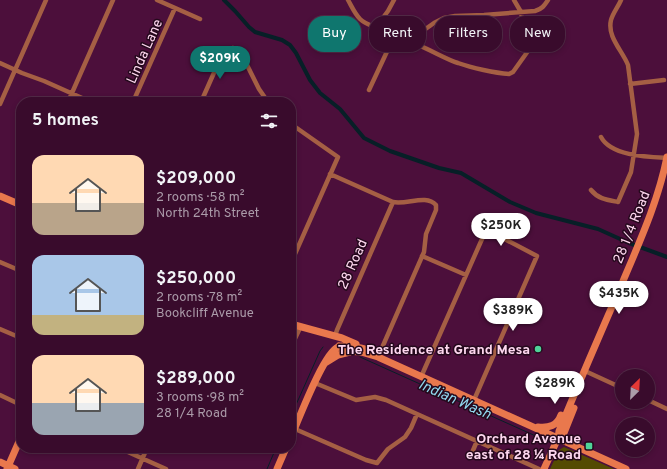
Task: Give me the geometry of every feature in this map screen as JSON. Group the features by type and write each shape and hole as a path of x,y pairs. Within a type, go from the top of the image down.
{"main road":[{"name":"28 1/4 Road","path":"544,469 558,438 559,431 578,385 585,372 640,242 657,199 667,158"},
{"path":"0,196 16,203"},
{"path":"296,326 335,336 421,377 626,469"},
{"path":"335,336 339,346 345,351 361,352 378,357"},
{"path":"296,425 331,352 339,346 350,346 367,350"},
{"path":"325,363 333,357 351,352"},
{"name":"28 1/4 Road","path":"558,438 564,433 583,385 585,372"},
{"path":"530,425 546,428 556,424 569,398 578,385"},
{"path":"0,462 10,468 16,451"},
{"path":"277,469 284,453"}],"street":[{"path":"0,104 46,0"},
{"path":"70,97 113,0"},
{"path":"157,0 200,19"},
{"path":"348,0 355,14 360,20 369,24"},
{"path":"385,16 394,0"},
{"path":"426,50 458,63 510,74 528,51 521,12 514,0"},
{"path":"426,29 444,18 455,16 540,10 548,0"},
{"path":"591,190 595,195 601,198 618,202 631,172 634,155 637,134 629,72 625,59 611,33 611,20 621,0"},
{"name":"Linda Lane","path":"135,97 175,8"},
{"path":"203,97 221,57 227,50 233,48 244,57 259,89 265,97"},
{"path":"369,90 388,52"},
{"path":"0,63 79,97"},
{"path":"630,84 664,80"},
{"path":"296,128 338,157 296,252"},
{"path":"601,138 603,142 609,146 627,154 667,158"},
{"path":"330,174 393,202 404,203 428,200 436,204 436,210 426,234 425,248 422,256 378,357"},
{"name":"28 Road","path":"335,336 393,202"},
{"path":"474,223 537,256 474,400"},
{"path":"421,377 486,230"},
{"path":"422,256 466,275"},
{"path":"0,262 16,269"},
{"path":"0,328 16,336"},
{"path":"296,336 300,328"},
{"path":"585,372 615,385"},
{"path":"315,383 356,400 375,397 380,398 539,469"},
{"path":"0,395 16,403"},
{"path":"655,403 667,409"},
{"path":"296,430 366,460 377,463 388,449 405,437 417,414"},
{"path":"471,455 477,441"},
{"path":"130,453 166,469"},
{"path":"138,469 144,453"}],"shaded area":[{"path":"564,447 614,469 550,469 559,450"}],"waterway":[{"path":"224,0 255,32 282,40 290,45 296,53 310,80 320,93 340,109 364,138 390,151 439,168 461,173 510,202 536,213 598,229 629,243 667,257"},
{"name":"Indian Wash","path":"296,405 323,347"},
{"name":"Indian Wash","path":"360,357 549,442"},
{"name":"Indian Wash","path":"267,469 274,453"}],"place":[{"name":"The Residence at Grand Mesa","path":"538,349"},
{"name":"Orchard Avenue east of 28 ¼ Road","path":"589,446"}]}
